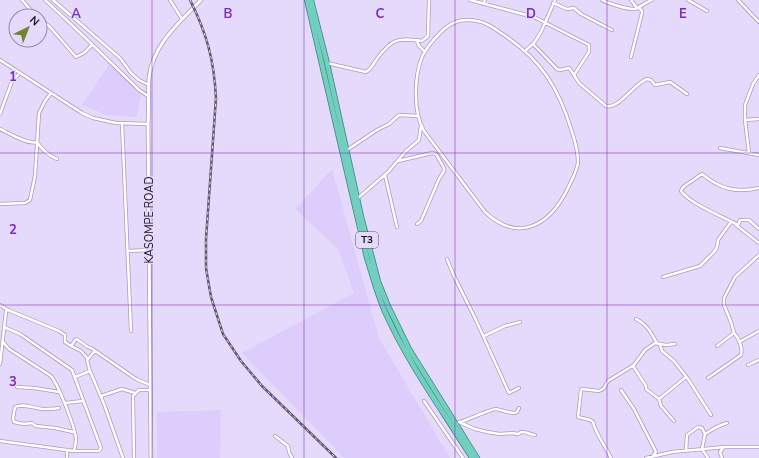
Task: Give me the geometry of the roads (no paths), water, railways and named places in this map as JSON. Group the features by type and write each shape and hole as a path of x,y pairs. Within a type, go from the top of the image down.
{"highway":[{"name":"T3","path":"307,0 367,258 375,284 386,314 408,356 472,458"},
{"name":"T3","path":"311,0 327,63 371,256 388,306 409,349 457,423 477,458"}],"street":[{"path":"22,0 29,8"},
{"path":"45,0 148,96"},
{"path":"53,0 120,58 139,80 149,85"},
{"path":"170,0 182,19"},
{"name":"KASOMPE ROAD","path":"151,458 148,124 149,85 151,68 159,47 164,39 201,0"},
{"path":"327,63 366,72 370,69 384,49 393,42 402,40 422,41 428,36 428,0"},
{"path":"470,0 528,15 545,22 590,46 589,52 574,75"},
{"path":"483,4 485,0"},
{"path":"602,0 610,4 629,8 637,8 652,0"},
{"path":"615,5 619,0"},
{"path":"630,0 637,8"},
{"path":"690,0 707,11"},
{"path":"738,0 759,22"},
{"path":"525,51 533,44 544,27 554,1 567,9 574,8 581,14 612,30"},
{"path":"631,57 642,13 639,8 640,6"},
{"path":"457,21 477,21 488,25 525,51 542,70 558,93 576,145 578,158 574,175 563,198 555,210 535,225 526,228 509,226 493,219 482,209 421,126 416,101 420,66 425,52 436,37 447,27 457,21"},
{"path":"48,25 76,57 84,53 92,45"},
{"path":"417,41 417,44 425,52"},
{"path":"533,44 556,68 560,70 569,68 586,89 607,106 612,105 626,97 639,83 647,79 656,86 670,82 686,94"},
{"path":"0,60 82,113 109,122 148,124"},
{"path":"0,114 10,85 18,75"},
{"path":"749,153 745,120 746,102 756,78 759,75"},
{"path":"0,204 25,203 30,200 35,176 41,107 52,93"},
{"path":"346,151 399,116 418,116"},
{"path":"745,120 759,119"},
{"path":"122,123 131,331"},
{"path":"357,199 385,175 405,152 419,140 421,126"},
{"path":"0,129 20,139 34,143 37,142"},
{"path":"37,142 43,151 57,159"},
{"path":"720,148 759,155"},
{"path":"398,161 432,153 436,154 444,168 421,221 417,224"},
{"path":"759,188 742,191 734,190 714,182 702,174 681,190 683,194 694,202 732,222 738,225 740,220 748,220 759,229"},
{"path":"385,175 397,227"},
{"path":"732,222 759,243"},
{"path":"663,277 700,266 714,252 718,240 732,222"},
{"path":"128,251 149,250"},
{"path":"708,378 742,355 743,351 734,333 724,305 724,298 735,277 759,255"},
{"path":"447,259 459,288 484,336 509,393 519,388"},
{"path":"0,305 8,310 59,331 65,335 65,342 81,351 88,359 90,371 101,396 123,458"},
{"path":"0,364 6,311 8,310"},
{"path":"636,320 642,322 648,327 662,351 674,361 711,415"},
{"path":"484,336 505,326 520,322"},
{"path":"0,441 74,451 100,450 71,369 20,334 4,327"},
{"path":"739,342 759,331"},
{"path":"717,346 734,333"},
{"path":"71,346 76,339 136,379 150,385"},
{"path":"2,341 9,349 51,376 54,380 65,403 74,432 76,441 74,451"},
{"path":"611,458 594,428 593,422 578,417 581,390 601,390 608,381 633,366 651,345 658,343 675,344"},
{"path":"88,359 95,351"},
{"path":"748,365 759,360"},
{"path":"633,366 646,386 646,389 659,399 661,406 674,421"},
{"path":"75,377 90,371"},
{"path":"659,399 686,377"},
{"path":"17,387 60,392"},
{"path":"101,396 122,389 135,393"},
{"path":"134,458 133,396 139,390 150,390"},
{"path":"622,390 634,409 656,452 652,457"},
{"path":"424,400 463,458"},
{"path":"65,403 83,401"},
{"path":"59,408 44,409 18,405 15,407 13,418 14,422 32,423 36,426 74,432"},
{"path":"457,423 494,408 515,413 519,408"},
{"path":"457,423 475,429 500,434 518,434 520,432 527,432 535,435"},
{"path":"705,434 712,431 715,427 727,423"},
{"path":"686,451 687,435 698,427 702,428 705,434 702,449 708,458"},
{"path":"275,436 288,446 288,452 292,458"},
{"path":"722,458 720,452 725,447"},
{"path":"646,458 702,449 759,447"},
{"path":"67,458 68,450"}],"railway":[{"path":"190,0 201,24 209,48 216,98 206,239 206,268 211,297 223,334 241,361 262,386 336,458"}]}
